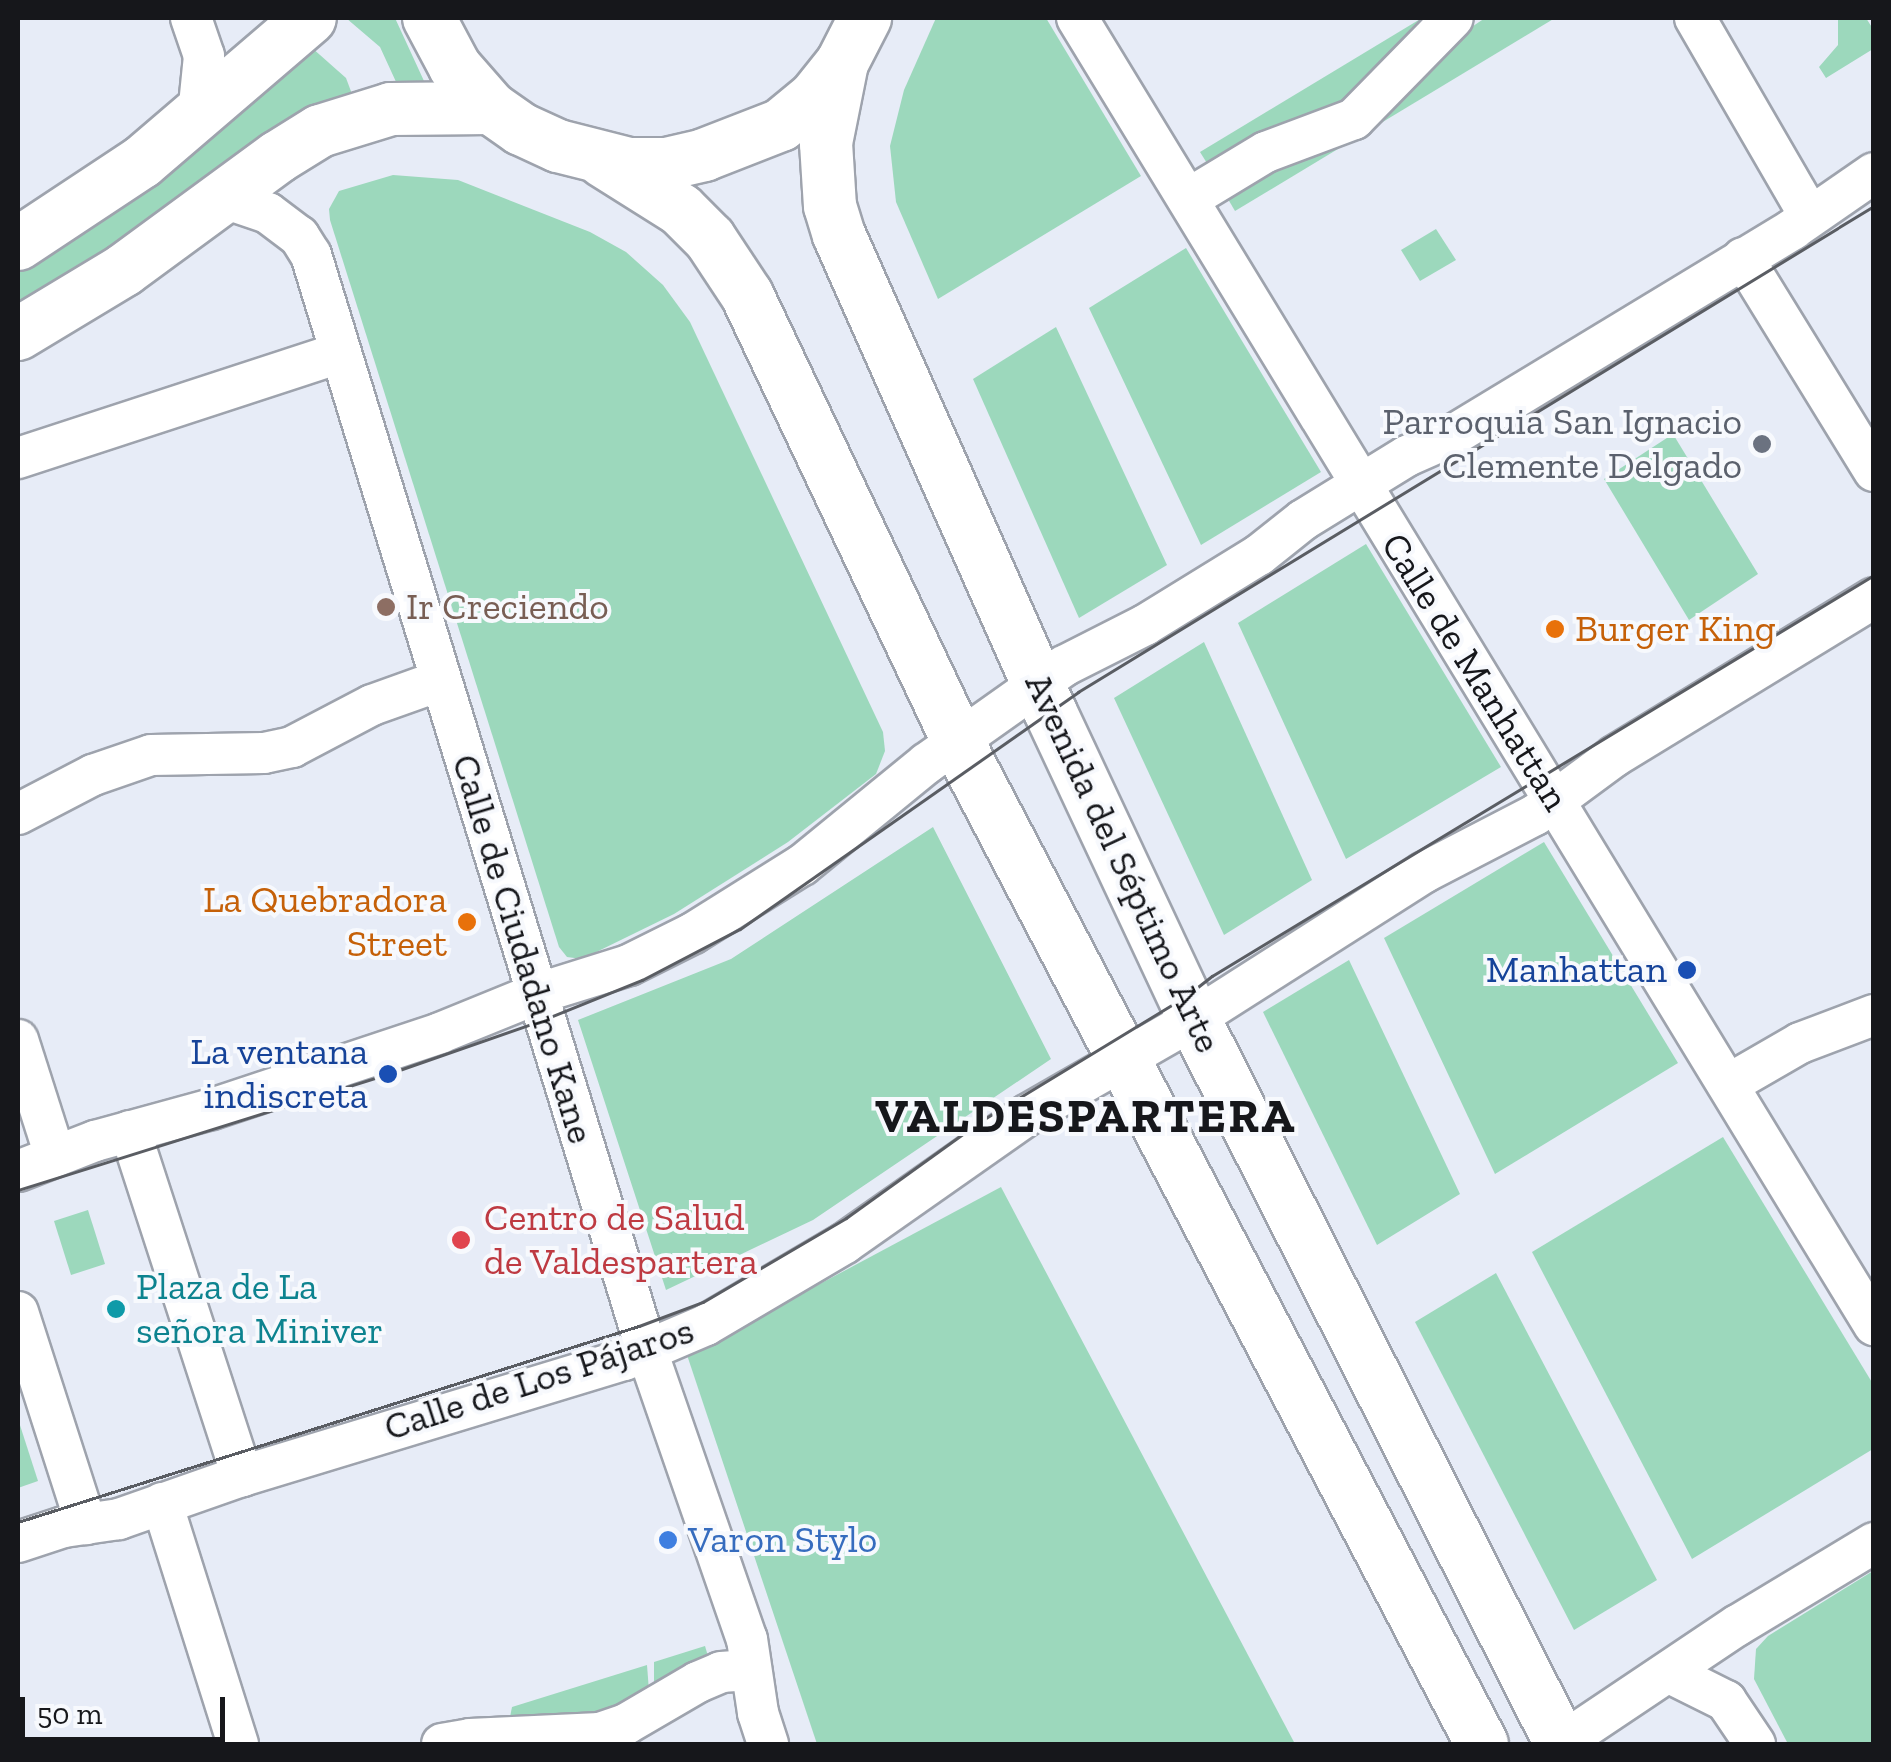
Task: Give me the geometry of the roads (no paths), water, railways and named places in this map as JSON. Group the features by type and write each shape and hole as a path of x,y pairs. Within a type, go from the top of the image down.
{"main road":[{"path":"18,244 128,171 310,18"},
{"path":"429,18 456,67 491,108 521,129 604,161 681,210 710,238 747,294 958,741 1121,1063 1199,1201 1482,1744"},
{"path":"604,161 666,164 743,143 782,124 815,96 854,40"},
{"name":"Avenida del Séptimo Arte","path":"854,40 826,143 830,206 1038,684 1194,1020 1560,1744"},
{"path":"18,334 124,270 288,150 339,122 420,106 491,108"}],"street":[{"path":"191,18 204,56 198,115"},
{"name":"Calle de Manhattan","path":"1077,18 1874,1326"},
{"path":"1188,199 1266,152 1354,120 1454,18"},
{"path":"1695,18 1810,216"},
{"path":"18,1171 130,1131 212,1109 440,1033 536,994 628,965 738,908 860,822 958,741 1038,684 1231,572 1360,485 1450,437 1744,258 1874,173"},
{"name":"Calle de Ciudadano Kane","path":"224,198 259,208 306,245 647,1352 746,1639 768,1744"},
{"path":"1744,258 1874,471"},
{"path":"18,458 340,353"},
{"name":"Calle de Los Pájaros","path":"18,1542 119,1519 242,1476 647,1352 706,1326 822,1258 1010,1126 1194,1020 1394,890 1554,801 1614,756 1874,598"},
{"path":"18,814 92,775 151,755 264,752 292,747 372,706 439,681"},
{"path":"1729,1084 1800,1043 1874,1015"},
{"path":"18,1040 56,1156"},
{"path":"130,1131 242,1476"},
{"path":"18,1312 86,1524"},
{"path":"162,1503 238,1744"},
{"path":"1560,1744 1738,1625 1874,1542"},
{"path":"442,1744 470,1739 600,1734 721,1672 750,1670"},
{"path":"1670,1673 1726,1701 1755,1744"}],"tram line":[{"path":"18,1190 388,1074 543,1020 642,980 740,929 1078,692 1874,206"},
{"path":"18,1522 639,1326 703,1302 846,1218 981,1121 1185,997 1212,976 1874,575"}],"place":[{"name":"Parroquia San Ignacio Clemente Delgado","path":"1762,444"},
{"name":"Ir Creciendo","path":"386,607"},
{"name":"Burger King","path":"1555,629"},
{"name":"La Quebradora Street","path":"467,922"},
{"name":"Manhattan","path":"1687,970"},
{"name":"La ventana indiscreta","path":"388,1074"},
{"name":"Centro de Salud de Valdespartera","path":"461,1240"},
{"name":"Plaza de La señora Miniver","path":"116,1309"},
{"name":"Varon Stylo","path":"668,1540"}],"district":[{"name":"VALDESPARTERA","path":"1086,1116"}]}
